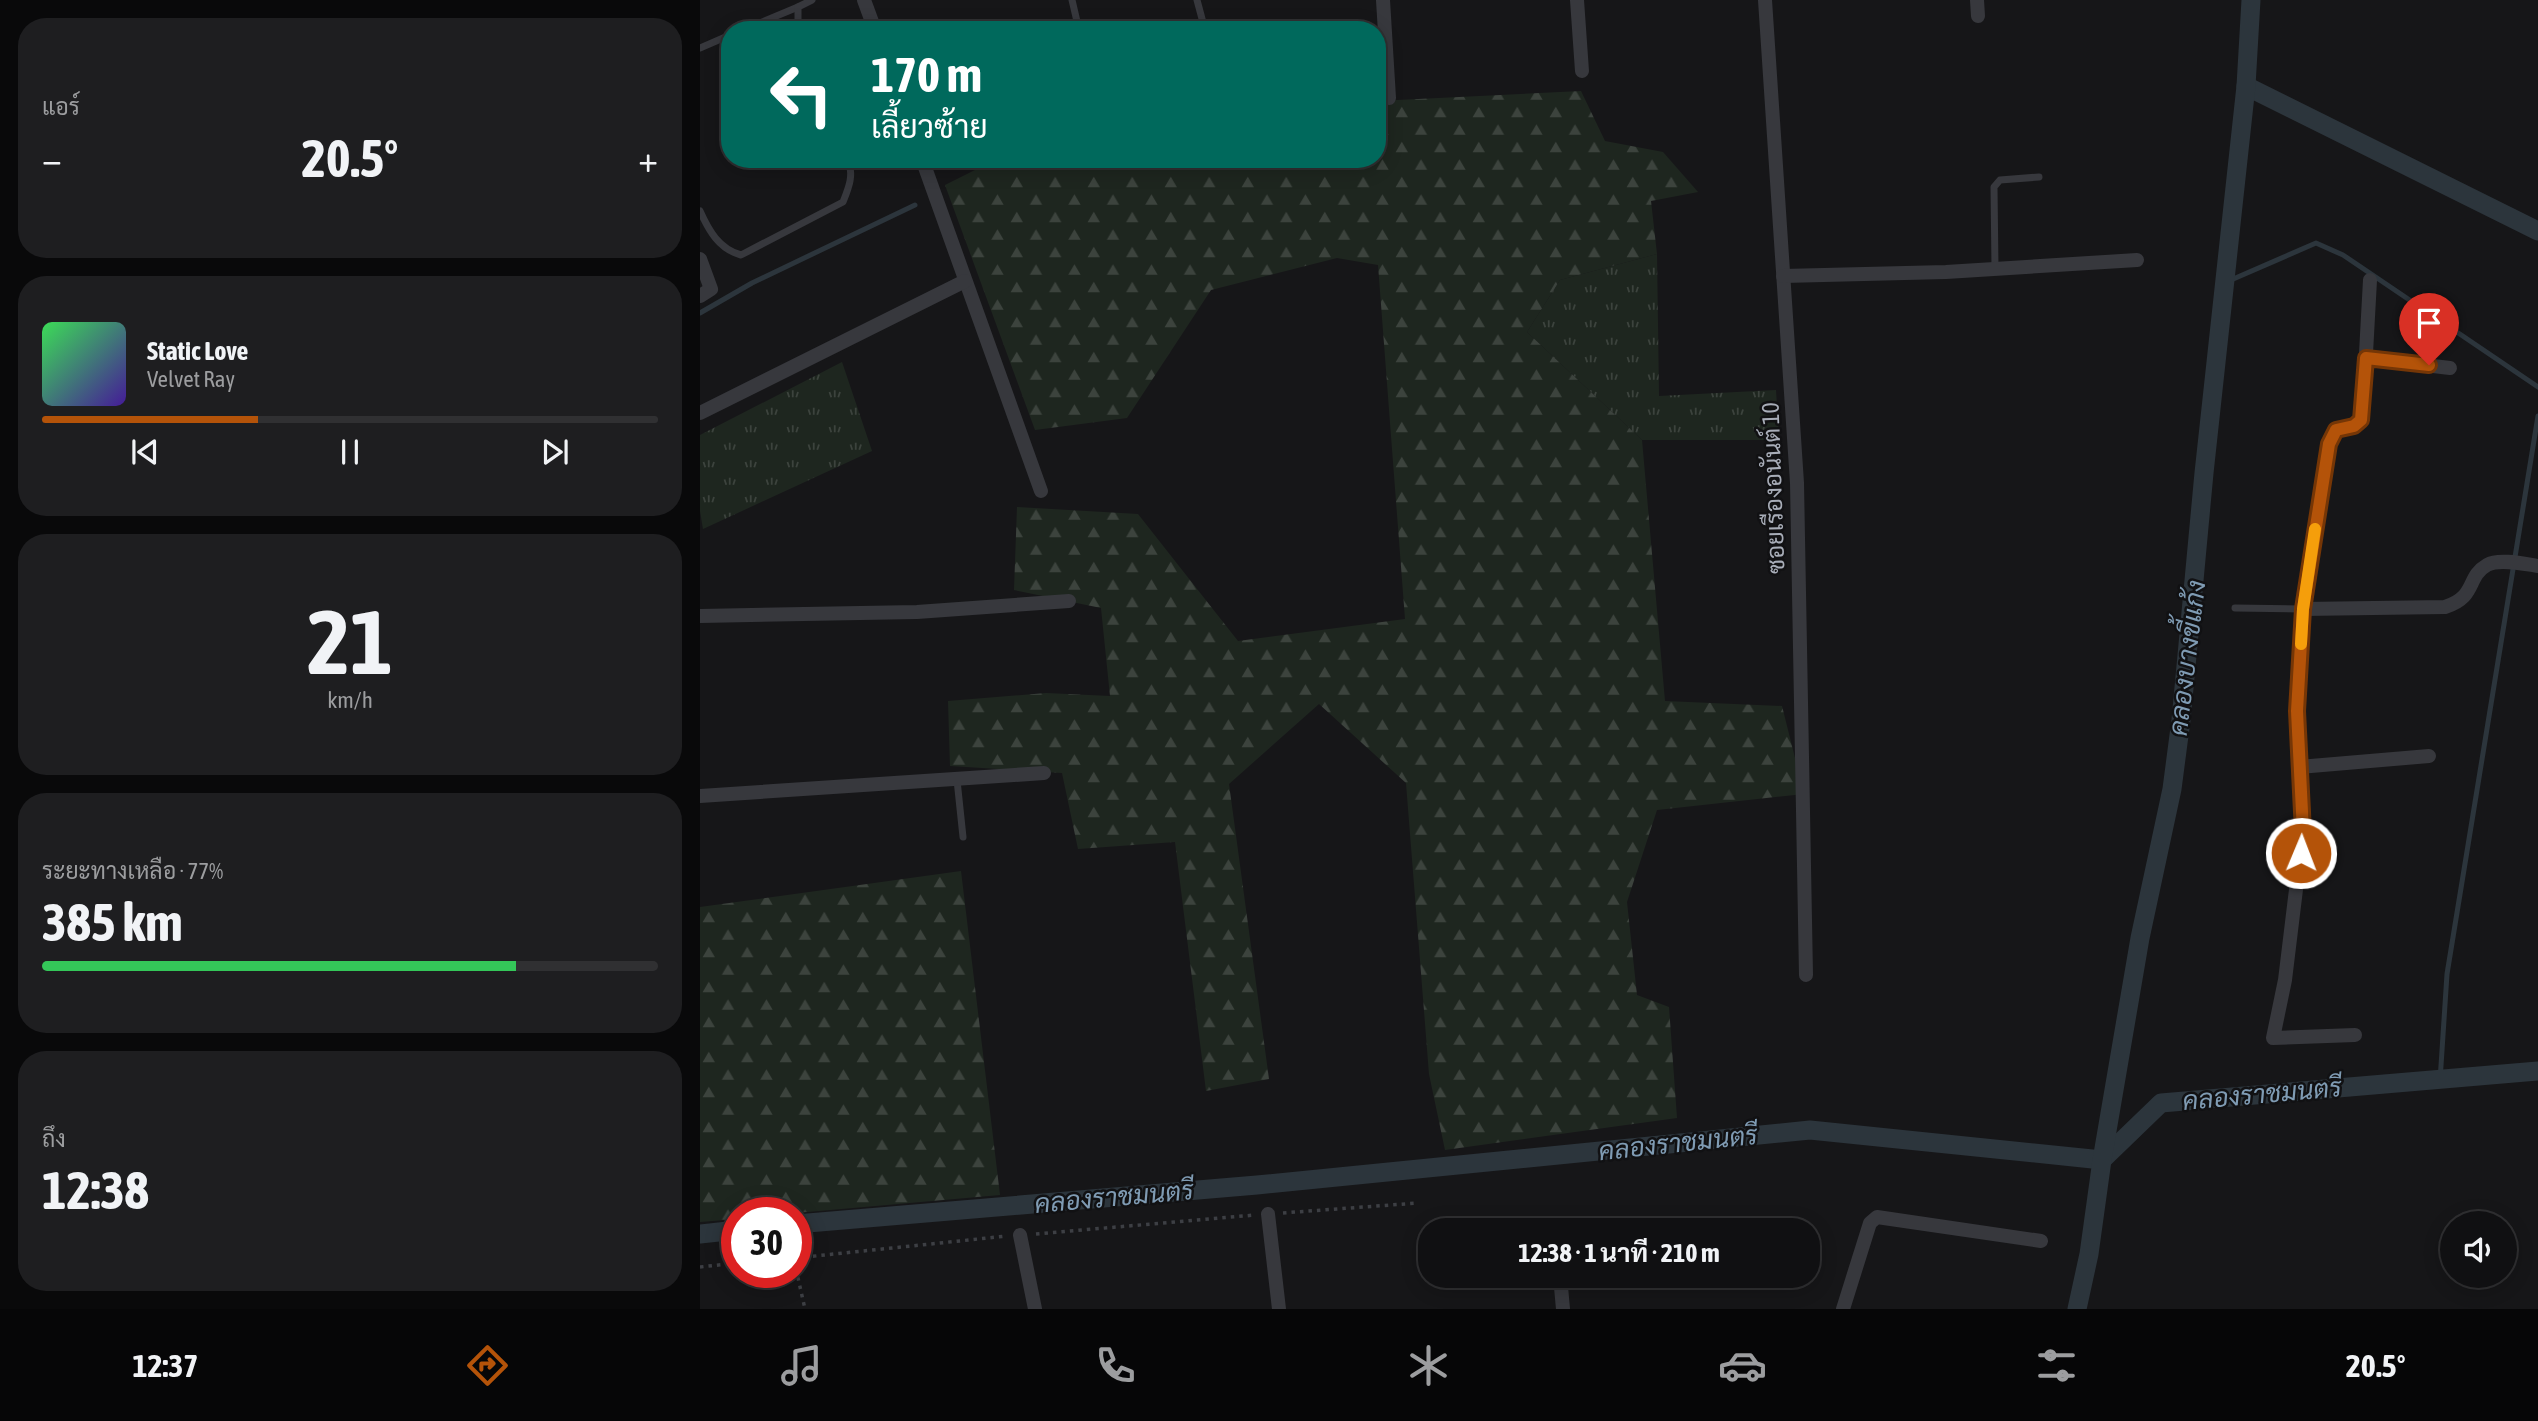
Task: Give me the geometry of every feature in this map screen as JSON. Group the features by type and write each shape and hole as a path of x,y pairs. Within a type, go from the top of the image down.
{"street":[{"path":"864,0 872,21"},
{"path":"1383,0 1384,21"},
{"path":"1577,0 1583,71"},
{"name":"ซอยเรืองอนันต์ 10","path":"1765,0 1797,483 1806,975"},
{"path":"1977,0 1978,16"},
{"path":"1386,50 1389,99"},
{"path":"925,168 1041,491"},
{"path":"700,259 711,289 700,296"},
{"path":"1783,275 1946,272 2137,260"},
{"path":"2355,1035 2273,1038 2285,980 2303,832 2297,711 2303,609 2329,444 2336,430 2354,426 2361,420 2370,279"},
{"path":"700,413 965,281"},
{"path":"2366,358 2450,368"},
{"path":"2303,609 2445,607 2464,599 2488,564 2499,562 2538,566"},
{"path":"700,616 917,612 1069,601"},
{"path":"2299,767 2429,756"},
{"path":"700,796 1044,773"},
{"path":"1268,1214 1279,1309"},
{"path":"1843,1309 1870,1223 1877,1217 2041,1241"},
{"path":"1020,1235 1035,1309"},
{"path":"1561,1288 1563,1309"}],"lane":[{"path":"765,21 812,0"},
{"path":"1072,0 1077,21"},
{"path":"1197,0 1203,21"},
{"path":"798,7 798,21"},
{"path":"700,48 721,39"},
{"path":"700,211 709,231 727,251 741,255 843,202 850,186 852,168"},
{"path":"1995,268 1994,187 2000,180 2039,177"},
{"path":"2235,608 2303,609"},
{"path":"957,780 963,837"}],"path":[{"path":"812,1256 1020,1235 1417,1203"},
{"path":"700,1267 721,1265"},
{"path":"800,1288 805,1309"}],"green space":[{"path":"1581,91 1605,141 1663,152 1698,192 1651,201 1657,254 1560,280 1527,332 1642,440 1665,701 1782,706 1804,794 1657,810 1627,902 1637,995 1669,1007 1677,1118 1445,1150 1429,1074 1406,783 1319,704 1229,784 1269,1079 1206,1091 1175,842 1078,849 1062,773 950,766 948,701 1046,693 1110,696 1101,608 1014,590 1017,507 1138,514 1238,641 1405,619 1378,265 1337,258 1211,290 1127,418 1035,430 945,185 979,168 1386,168 1386,101"},
{"path":"1657,254 1659,396 1776,390 1779,440 1642,440 1527,332 1560,280"},
{"path":"842,362 872,451 703,529 700,511 700,435"},
{"path":"961,871 1000,1195 812,1212 812,1197 721,1197 721,1220 700,1222 700,907"}],"waterway":[{"name":"คลองบางขี้แก้ง","path":"2077,1309 2089,1254 2102,1160 2140,938 2172,789 2246,86 2251,0"},
{"path":"2246,86 2538,231"},
{"path":"700,313 752,283 915,205"},
{"path":"2224,283 2316,243 2343,255 2538,387"},
{"path":"2440,1081 2447,974 2538,416"},
{"name":"คลองราชมนตรี","path":"812,1223 1257,1185 1810,1130 2102,1160 2161,1103 2538,1071"},
{"name":"คลองราชมนตรี","path":"700,1234 721,1232"}],"slow traffic":[{"path":"2301,644 2303,609 2315,529"}],"route":[{"path":"2301,853 2303,832 2297,711 2303,609 2329,444 2336,430 2354,426 2361,420 2366,358 2429,365"}]}
